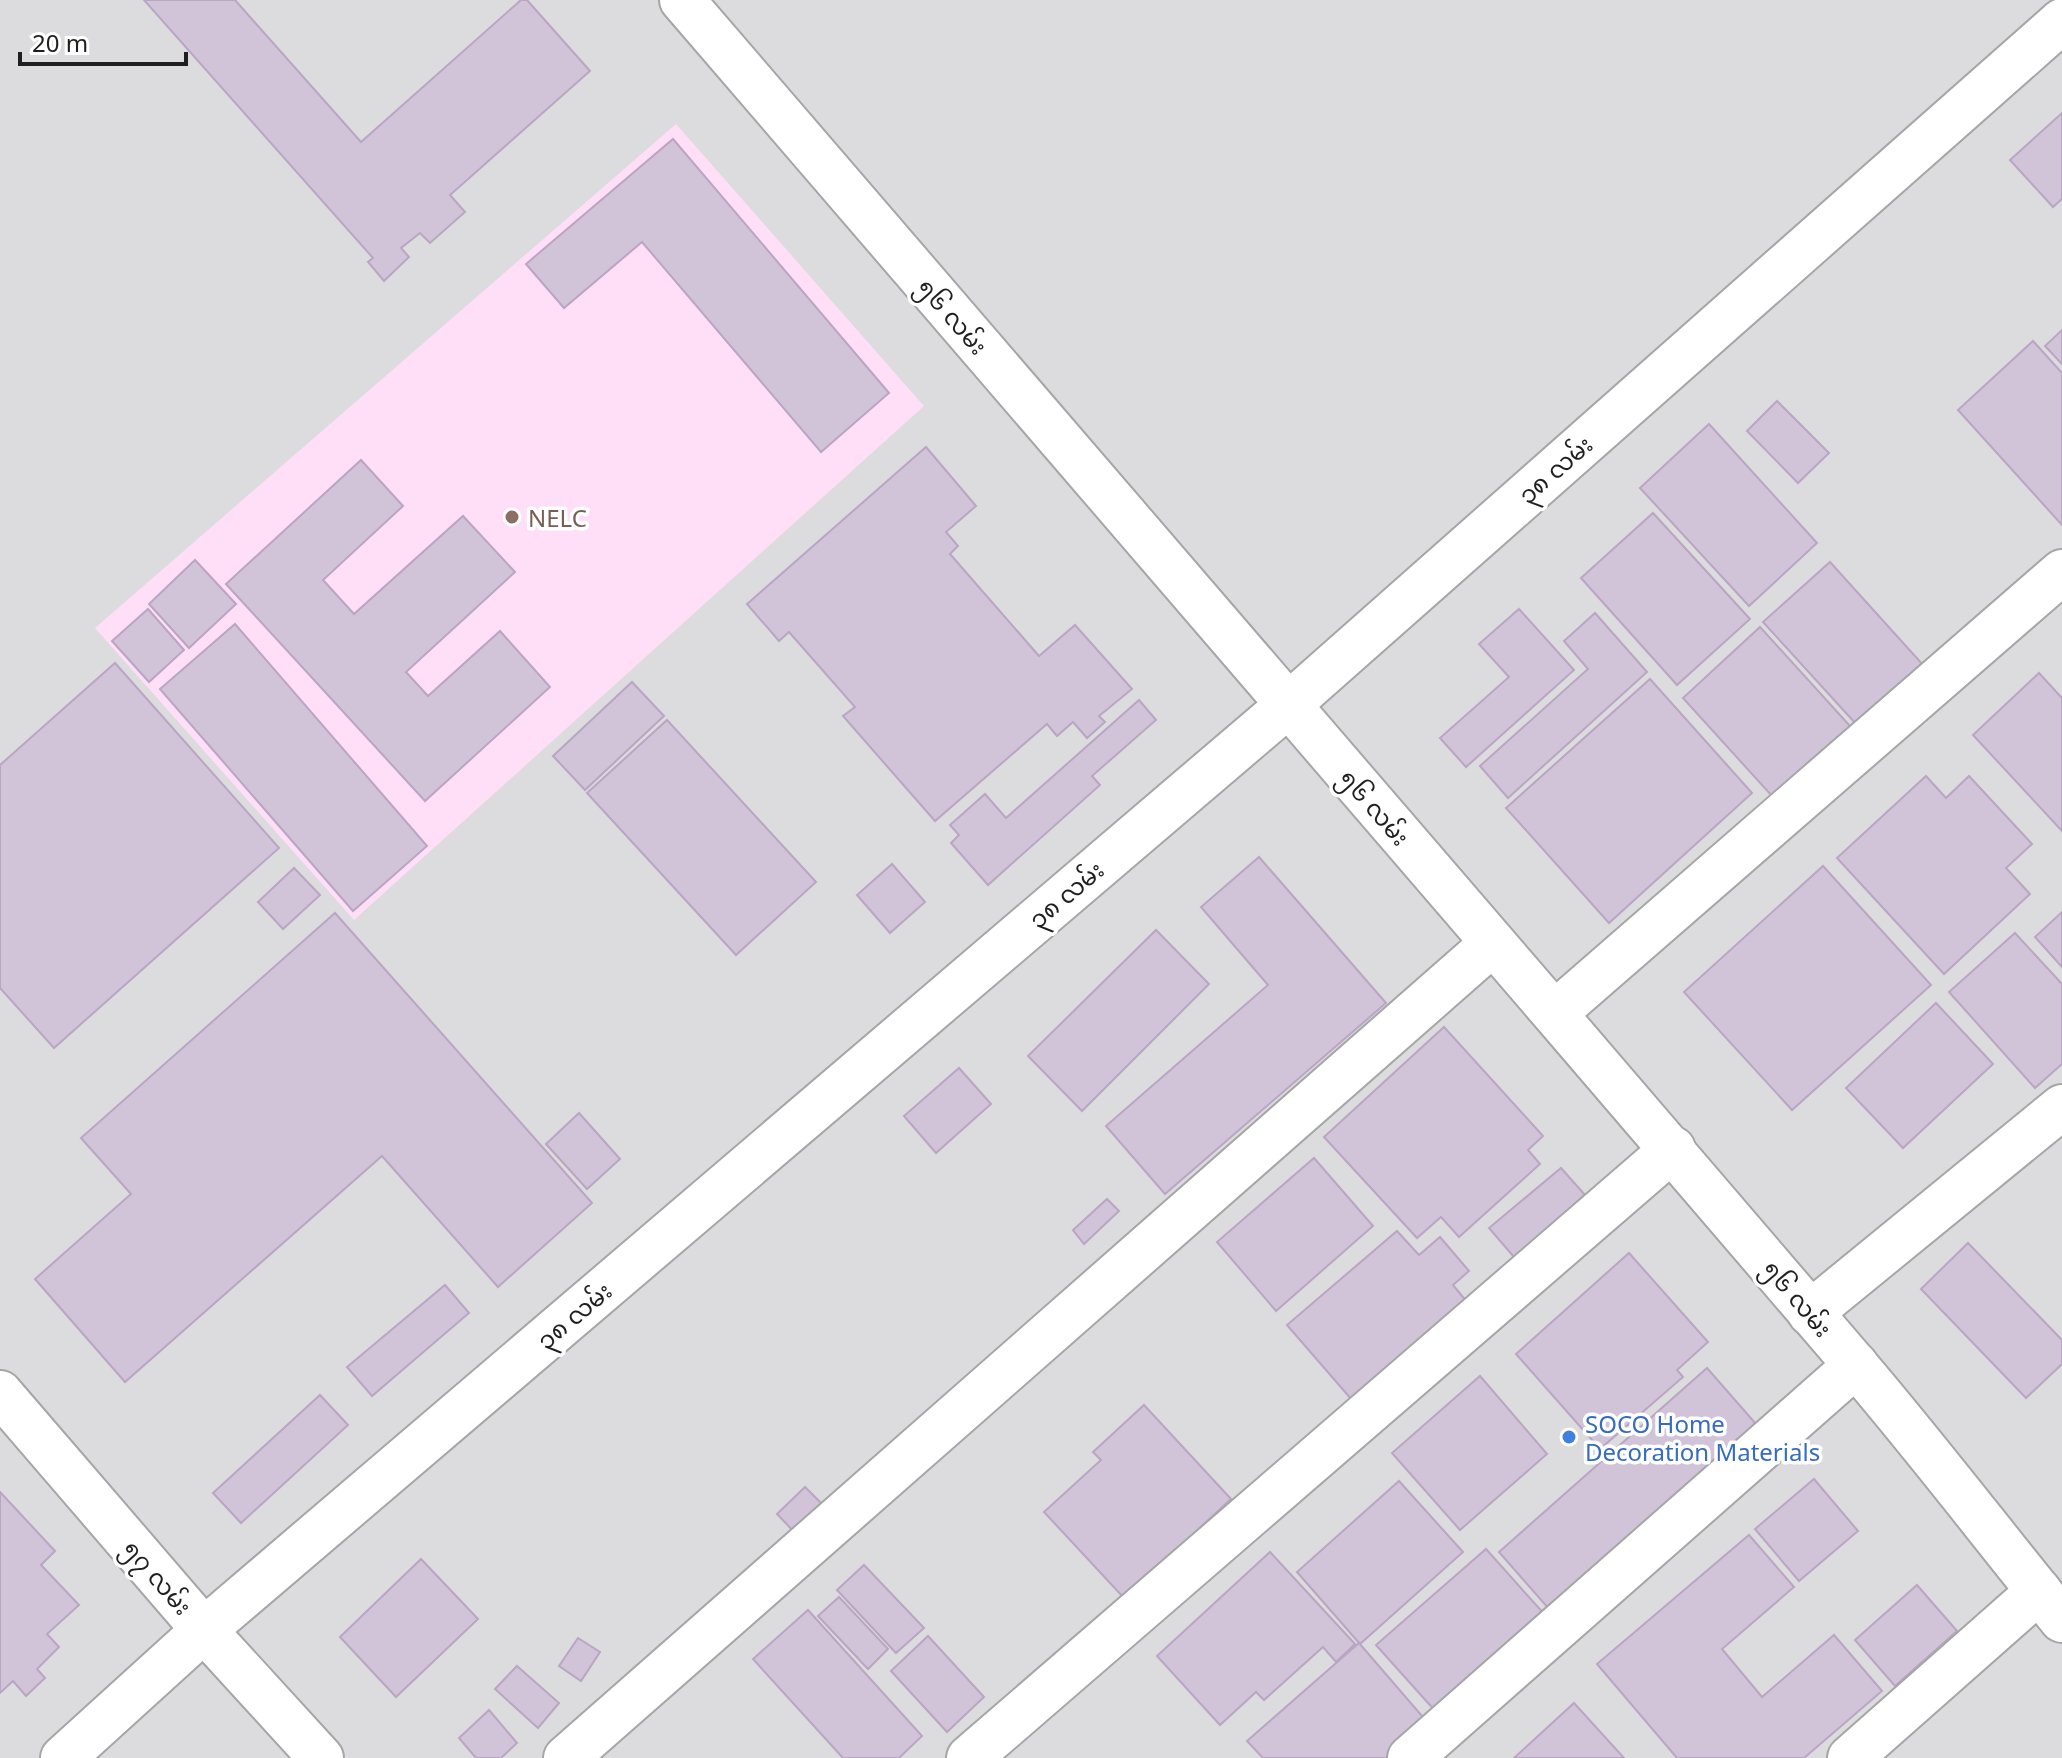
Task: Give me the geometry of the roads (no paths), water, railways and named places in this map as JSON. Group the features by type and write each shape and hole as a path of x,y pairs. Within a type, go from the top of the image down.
{"street":[{"name":"၅၆ လမ်း","path":"682,0 1287,706 1673,1149 1856,1365 2050,1605"},
{"name":"၃၈ လမ်း","path":"63,1758 204,1630 1287,706 2062,21"},
{"path":"1556,1012 2062,572"},
{"path":"566,1758 1493,943"},
{"path":"1810,1313 2062,1107"},
{"path":"969,1758 1673,1149"},
{"path":"1410,1758 1856,1365"},
{"name":"၅၇ လမ်း","path":"0,1393 204,1630 321,1758"},
{"path":"1850,1758 2050,1605"}],"place":[{"name":"NELC","path":"512,517"},
{"name":"SOCO Home Decoration Materials","path":"1569,1437"}]}
